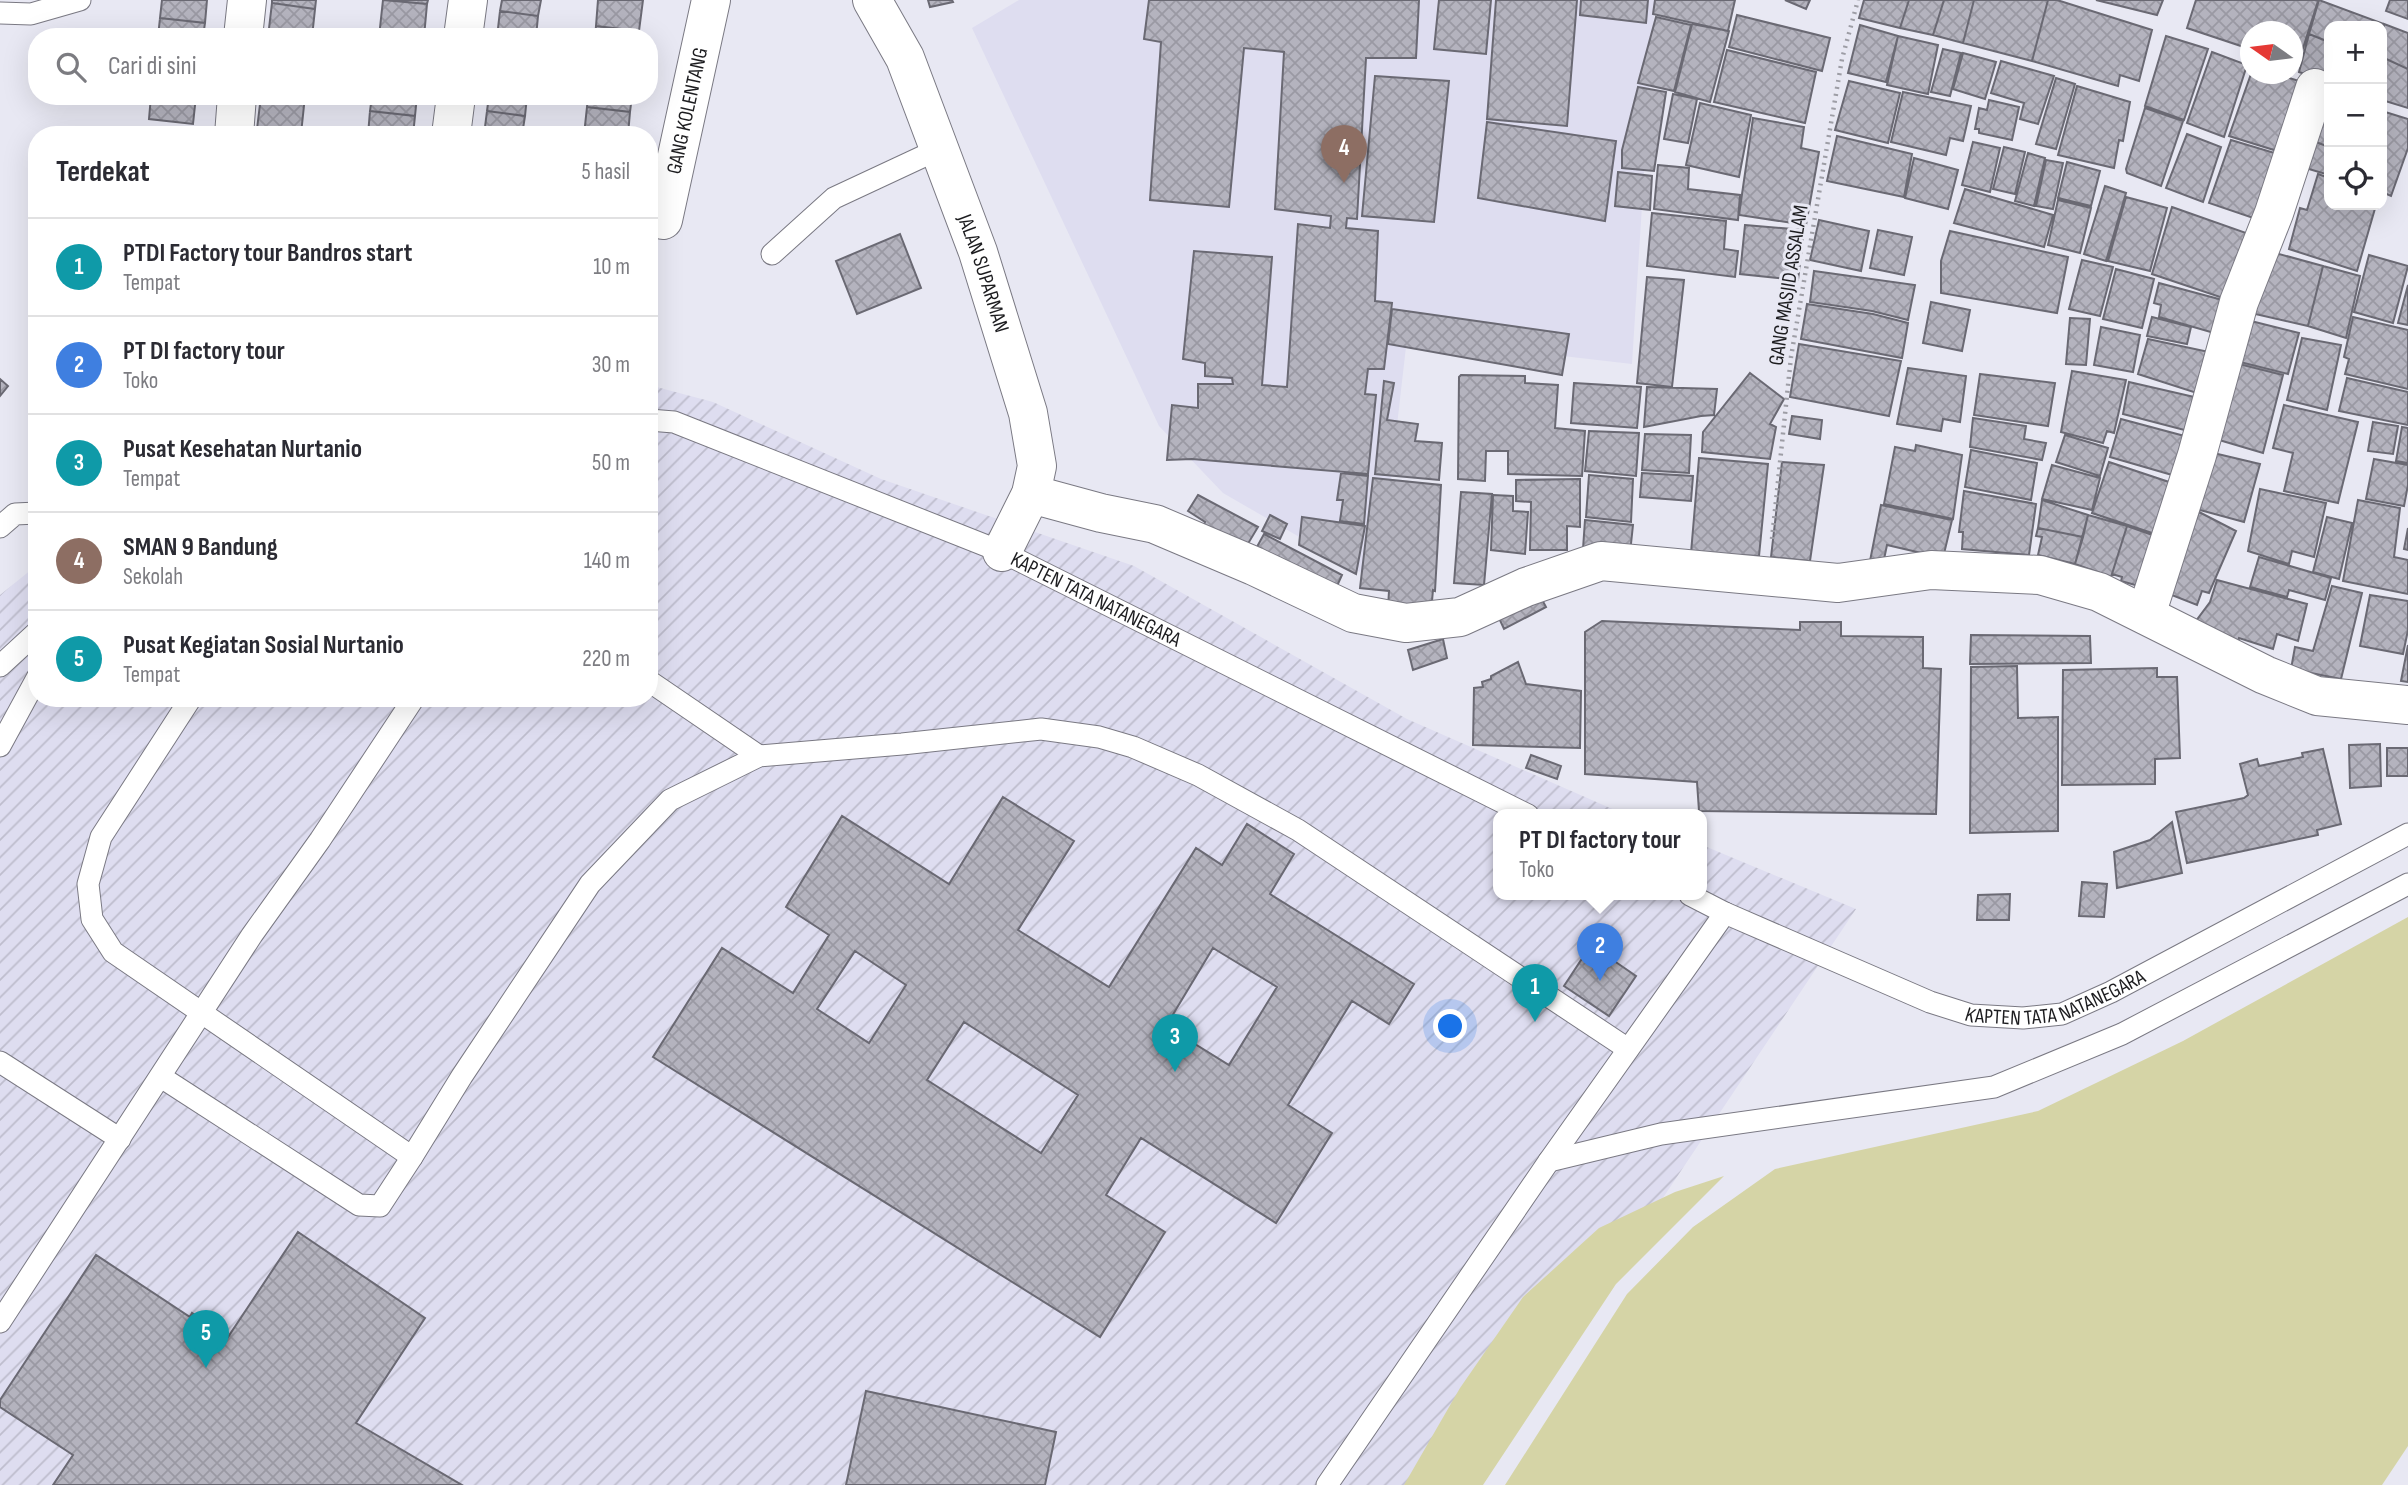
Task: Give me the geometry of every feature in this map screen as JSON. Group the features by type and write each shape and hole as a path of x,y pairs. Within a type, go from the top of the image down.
{"street":[{"path":"244,28 247,0"},
{"path":"464,28 468,0"},
{"name":"GANG KOLENTANG","path":"663,220 711,0"},
{"name":"JALAN SUPARMAN","path":"872,0 905,58 978,252 1028,413 1037,466 1031,494 1002,552"},
{"path":"2146,615 2197,454 2239,302 2274,213 2315,88"},
{"path":"235,126 236,105"},
{"path":"452,126 455,105"},
{"path":"1031,494 1155,524 1254,566 1353,613 1406,623 1460,617 1526,587 1601,561 1838,583 1931,570 2040,575 2099,592 2264,675 2317,696 2408,705"}],"lane":[{"path":"0,13 31,14 80,0"},
{"path":"772,254 834,198 939,149"},
{"name":"KAPTEN TATA NATANEGARA","path":"658,421 674,422 1002,552 1516,809"},
{"path":"0,527 15,514 28,513"},
{"path":"0,666 28,640"},
{"path":"658,687 759,756"},
{"path":"0,746 28,695"},
{"path":"185,707 101,837 88,884 92,919 113,952 412,1157"},
{"path":"0,1322 252,935 320,840 408,707"},
{"path":"161,1077 359,1205 380,1206 590,884 670,800 759,756 1041,729 1099,737 1133,747 1198,775 1298,830 1628,1049"},
{"name":"KAPTEN TATA NATANEGARA","path":"1699,900 1930,1002 1971,1015 2023,1018 2062,1014 2111,992 2408,834"},
{"path":"1549,1161 1661,1134 1994,1087 2122,1034 2408,884"},
{"path":"1327,1485 1549,1161 1725,913"},
{"path":"0,1062 120,1139"}],"path":[{"name":"GANG MASJID ASSALAM","path":"1769,578 1791,357 1842,59 1858,0"}],"shaded area":[{"path":"1019,0 1655,0 1632,364 1407,338 1379,583 1223,493 1159,426 972,28"},
{"path":"658,387 713,402 881,479 1134,566 1407,719 1612,809 1493,809 1493,900 1707,900 1707,847 1856,909 1471,1485 0,1485 0,595 28,572 28,707 658,707"}],"green space":[{"path":"2408,917 2408,1446 2382,1485 1505,1485 1627,1294 1693,1227 1775,1169 2038,1111 2183,1041"},
{"path":"1724,1176 1616,1284 1483,1485 1404,1485 1460,1388 1523,1297 1599,1228 1675,1192"}],"building":[{"path":"162,0 207,0 205,23 160,18"},
{"path":"272,0 316,0 315,9 272,3"},
{"path":"383,0 427,4 425,28 380,28"},
{"path":"386,0 428,0 427,4"},
{"path":"502,0 541,0 538,16 500,11"},
{"path":"598,0 643,0 639,28 596,26"},
{"path":"928,0 952,0 953,2 930,7"},
{"path":"1149,0 1419,0 1416,58 1366,58 1357,219 1347,218 1346,228 1378,231 1375,301 1392,303 1384,369 1368,369 1365,394 1376,395 1368,474 1192,459 1167,460 1172,405 1198,408 1198,384 1233,384 1232,378 1205,376 1205,363 1183,359 1194,251 1272,257 1262,385 1287,387 1298,224 1330,228 1331,216 1275,209 1284,52 1244,48 1229,207 1150,200 1161,42 1144,39"},
{"path":"1439,0 1491,0 1486,54 1434,49"},
{"path":"1496,0 1577,0 1567,126 1487,119"},
{"path":"1581,0 1648,0 1646,23 1580,15"},
{"path":"1655,0 1735,0 1728,31 1653,14"},
{"path":"1785,0 1810,0 1806,9"},
{"path":"1864,0 1909,0 1900,28 1859,18"},
{"path":"1909,0 1944,0 1933,35 1900,28"},
{"path":"1944,0 1974,0 1963,43 1933,35"},
{"path":"1974,0 2048,0 2032,61 1963,43"},
{"path":"2048,0 2057,0 2152,30 2139,81 2120,75 2118,86 2032,61"},
{"path":"2096,0 2163,0 2157,15"},
{"path":"2196,0 2318,1 2303,48 2303,21 2240,21 2240,46 2187,28"},
{"path":"2319,0 2376,21 2324,21 2324,40 2309,34"},
{"path":"2390,0 2408,0 2408,19 2386,11"},
{"path":"272,3 315,9 313,28 269,28"},
{"path":"500,11 538,16 537,28 498,28"},
{"path":"1737,15 1830,38 1822,71 1729,47"},
{"path":"1656,17 1691,25 1674,91 1638,83"},
{"path":"160,18 205,23 204,28 159,28"},
{"path":"1692,24 1729,31 1710,102 1675,92"},
{"path":"1860,25 1898,36 1886,82 1848,73"},
{"path":"2387,25 2408,33 2408,69 2387,59"},
{"path":"2309,34 2324,40 2324,80 2303,73 2303,57"},
{"path":"1898,36 1938,45 1928,94 1887,85"},
{"path":"2166,36 2208,49 2184,120 2145,106"},
{"path":"1943,49 1961,53 1950,96 1931,92"},
{"path":"1727,50 1816,72 1805,123 1714,102"},
{"path":"2212,52 2240,62 2241,84 2224,137 2187,123"},
{"path":"1963,53 1996,62 1985,99 1953,89"},
{"path":"2387,59 2408,69 2408,108 2387,102"},
{"path":"2001,61 2054,76 2038,124 2020,119 2024,103 1991,93"},
{"path":"1375,76 1449,81 1434,222 1362,216"},
{"path":"2056,78 2075,84 2056,149 2036,144"},
{"path":"1849,81 1900,93 1888,143 1835,130"},
{"path":"2303,82 2312,85 2290,155 2229,136 2247,84"},
{"path":"2077,86 2130,102 2123,141 2119,140 2114,168 2058,155"},
{"path":"1638,87 1666,92 1654,171 1622,168 1622,150"},
{"path":"1903,92 1971,106 1963,141 1950,138 1946,155 1891,142"},
{"path":"1673,94 1697,99 1688,143 1664,139"},
{"path":"2324,98 2324,145 2303,137"},
{"path":"1989,100 2019,107 2012,140 1979,133 1979,129 1975,129 1979,108 1987,110"},
{"path":"1700,103 1751,115 1739,177 1686,165"},
{"path":"150,105 195,105 193,124 149,119"},
{"path":"260,105 304,105 302,126 257,126"},
{"path":"371,105 416,105 415,116 370,111"},
{"path":"488,105 526,105 525,116 487,111"},
{"path":"587,105 631,105 630,112"},
{"path":"587,107 630,112 629,126 585,126"},
{"path":"2145,108 2183,121 2161,186 2127,173 2126,169"},
{"path":"370,111 415,116 414,126 369,126"},
{"path":"487,111 525,116 523,126 485,126"},
{"path":"2387,113 2408,119 2408,148 2391,196 2387,194"},
{"path":"1753,118 1804,127 1801,148 1819,152 1806,225 1739,215"},
{"path":"1487,122 1616,141 1605,221 1478,198"},
{"path":"2187,134 2221,147 2203,202 2166,188"},
{"path":"1837,136 1912,154 1904,197 1827,181"},
{"path":"2303,137 2324,145 2324,174 2292,164"},
{"path":"2231,140 2288,157 2268,223 2209,203"},
{"path":"1973,142 2000,148 1990,192 1962,185"},
{"path":"2004,147 2025,152 2015,194 1993,189"},
{"path":"2028,153 2045,158 2034,206 2015,201"},
{"path":"1914,158 1958,170 1948,209 1905,198"},
{"path":"2046,160 2063,163 2053,209 2036,206"},
{"path":"2067,162 2100,171 2091,206 2058,198"},
{"path":"1658,165 1689,168 1688,189 1740,195 1738,220 1654,209"},
{"path":"1618,172 1652,176 1650,210 1615,206"},
{"path":"2318,174 2324,176 2324,210 2375,210 2357,271 2289,249 2300,208 2307,210"},
{"path":"2105,186 2126,193 2106,261 2084,254"},
{"path":"1965,189 2053,215 2044,247 1954,223"},
{"path":"2126,197 2167,208 2150,271 2108,261"},
{"path":"2058,200 2091,208 2080,253 2048,245"},
{"path":"2172,207 2249,234 2226,299 2152,274"},
{"path":"1652,213 1726,221 1724,249 1738,251 1735,277 1647,266"},
{"path":"1819,220 1869,231 1861,271 1810,260"},
{"path":"1745,225 1804,230 1798,280 1740,274"},
{"path":"1878,230 1912,237 1904,275 1870,268"},
{"path":"1950,231 2068,257 2057,313 1941,293 1941,261"},
{"path":"900,234 921,288 857,314 836,261"},
{"path":"2268,251 2323,266 2308,326 2251,313"},
{"path":"2369,255 2408,266 2393,323 2354,312"},
{"path":"2082,260 2113,267 2100,316 2069,309"},
{"path":"2323,266 2360,276 2346,338 2308,326"},
{"path":"2116,269 2154,279 2142,328 2103,319"},
{"path":"1814,271 1915,285 1908,320 1872,311 1810,302"},
{"path":"1647,277 1684,280 1672,387 1637,383"},
{"path":"2159,283 2230,302 2221,335 2159,317 2161,305 2154,303"},
{"path":"2408,285 2408,325 2398,323"},
{"path":"1931,302 1970,310 1962,351 1923,343"},
{"path":"1807,304 1873,314 1908,323 1902,358 1801,339"},
{"path":"1392,309 1569,334 1562,375 1388,344"},
{"path":"2152,317 2191,327 2187,344 2147,336"},
{"path":"2353,317 2408,330 2408,389 2345,374 2349,359 2344,357"},
{"path":"2070,318 2090,319 2086,365 2066,364"},
{"path":"2243,319 2299,333 2288,374 2232,360"},
{"path":"2101,327 2140,335 2133,372 2094,365"},
{"path":"2302,338 2341,345 2327,410 2287,400"},
{"path":"2148,339 2209,352 2206,396 2138,374"},
{"path":"1799,344 1901,361 1889,416 1790,397"},
{"path":"2231,362 2283,375 2263,453 2209,437"},
{"path":"1908,368 1966,376 1960,422 1943,419 1941,431 1897,424"},
{"path":"2072,371 2126,380 2114,433 2107,431 2103,443 2061,432"},
{"path":"1750,373 1784,399 1770,424 1776,427 1770,459 1702,452 1703,432"},
{"path":"1980,374 2055,383 2048,426 1974,415"},
{"path":"1461,375 1525,376 1525,383 1558,385 1555,428 1585,431 1582,476 1508,474 1508,451 1486,451 1485,481 1458,479"},
{"path":"2347,378 2408,392 2408,425 2339,411"},
{"path":"0,379 8,386 0,396"},
{"path":"1384,381 1394,383 1387,420 1418,424 1415,441 1442,443 1439,480 1375,474"},
{"path":"2129,382 2203,399 2196,433 2123,414"},
{"path":"1574,383 1641,387 1637,428 1571,423"},
{"path":"1647,387 1717,389 1714,415 1644,427"},
{"path":"2284,405 2358,422 2338,503 2284,491 2293,453 2273,448"},
{"path":"1792,416 1822,420 1820,439 1789,434"},
{"path":"1973,418 2026,426 2024,439 2046,443 2042,460 1970,447"},
{"path":"2121,419 2192,438 2179,477 2110,457"},
{"path":"2373,422 2398,426 2393,454 2368,451"},
{"path":"2402,427 2408,428 2408,463 2396,461"},
{"path":"1589,431 1639,433 1636,476 1585,471"},
{"path":"1645,434 1691,435 1689,473 1642,470"},
{"path":"2065,435 2108,448 2100,476 2056,462"},
{"path":"1916,445 1962,455 1953,519 1884,504 1895,447 1915,451"},
{"path":"1971,450 2037,463 2031,500 1965,487"},
{"path":"2205,451 2260,464 2244,522 2189,507"},
{"path":"1699,458 1768,464 1759,556 1691,553"},
{"path":"2374,459 2408,465 2404,506 2366,499"},
{"path":"1782,462 1824,465 1810,561 1771,557"},
{"path":"2109,462 2169,482 2155,534 2092,513"},
{"path":"2052,465 2100,478 2092,510 2042,499"},
{"path":"1341,473 1368,476 1364,524 1340,521 1343,500 1337,500"},
{"path":"1642,473 1693,476 1691,501 1640,497"},
{"path":"1589,475 1633,479 1631,522 1586,517"},
{"path":"1373,478 1441,485 1435,591 1433,590 1431,612 1388,608 1389,591 1360,588"},
{"path":"1580,479 1580,527 1567,526 1567,550 1530,550 1531,502 1516,501 1516,480"},
{"path":"2260,489 2326,503 2314,557 2292,551 2289,564 2248,551"},
{"path":"1964,491 2036,504 2029,555 1962,549 1963,532 1959,532"},
{"path":"1461,492 1492,494 1484,585 1454,583"},
{"path":"1198,495 1258,527 1243,552 1202,529 1205,522 1188,511"},
{"path":"1493,495 1513,496 1513,511 1528,512 1525,554 1491,550"},
{"path":"2042,500 2088,515 2083,537 2038,528"},
{"path":"2358,500 2400,508 2394,557 2408,560 2408,594 2343,581"},
{"path":"1881,505 1952,520 1943,558 1887,545 1883,564 1870,561"},
{"path":"2199,512 2236,531 2209,593 2202,591 2197,605 2164,592"},
{"path":"1270,515 1287,524 1280,539 1262,531"},
{"path":"2088,515 2127,526 2111,577 2075,564"},
{"path":"1302,517 1365,526 1356,574 1299,545"},
{"path":"2327,517 2352,523 2339,579 2313,572"},
{"path":"1585,520 1633,525 1630,553 1583,549"},
{"path":"2127,526 2161,538 2146,588 2121,581 2122,577 2112,574"},
{"path":"2038,528 2083,537 2075,564 2038,555 2042,537 2036,536"},
{"path":"2408,528 2408,550 2404,549"},
{"path":"1264,534 1342,575 1332,597 1253,554"},
{"path":"2259,557 2331,578 2325,600 2289,590 2287,597 2250,587"},
{"path":"2217,580 2307,604 2298,641 2277,634 2273,649 2239,638 2238,642 2196,621 2210,602"},
{"path":"2332,586 2362,593 2341,679 2291,669 2295,647 2313,651"},
{"path":"1539,594 1546,607 1504,629 1498,616"},
{"path":"2370,595 2408,601 2408,630 2403,654 2360,646"},
{"path":"1602,621 1800,630 1800,622 1841,622 1841,636 1923,637 1923,668 1941,669 1936,814 1707,811 1699,809 1697,782 1585,774 1585,632"},
{"path":"1971,635 2090,636 2091,663 1970,664"},
{"path":"1443,639 1447,658 1413,670 1408,650"},
{"path":"2408,645 2408,682 2401,681"},
{"path":"1518,662 1526,684 1581,691 1580,748 1473,745 1474,688 1483,687 1482,682"},
{"path":"2017,666 2018,718 2058,717 2058,831 1970,833 1971,667"},
{"path":"2157,668 2157,677 2177,677 2180,758 2155,759 2155,784 2062,785 2063,670"},
{"path":"2380,744 2381,786 2350,788 2349,745"},
{"path":"2387,748 2408,748 2408,776 2387,776"},
{"path":"2323,749 2341,824 2317,830 2318,835 2187,863 2176,812 2248,795 2240,764 2257,759 2259,766 2303,757 2302,753"},
{"path":"1531,755 1561,766 1557,779 1526,768"},
{"path":"1003,797 1074,841 1018,930 1109,987 1196,848 1222,865 1247,824 1294,854 1270,894 1414,984 1389,1024 1352,1001 1288,1105 1332,1133 1276,1223 1141,1138 1106,1195 1165,1232 1100,1337 653,1057 722,948 793,993 829,935 786,907 842,816 949,884","holes":["1213,948 1277,987 1229,1065 1166,1026","855,951 906,985 869,1043 817,1009","964,1022 1078,1095 1041,1153 927,1080"]},
{"path":"2172,822 2182,873 2117,888 2114,852 2150,840"},
{"path":"2082,882 2107,884 2104,917 2079,916"},
{"path":"2010,894 2009,920 1977,920 1978,895"},
{"path":"1591,945 1636,976 1609,1016 1564,986"},
{"path":"298,1232 425,1318 356,1423 462,1485 53,1485 73,1455 0,1407 0,1400 96,1255 190,1317 192,1313 228,1337"},
{"path":"866,1391 1056,1432 1045,1485 846,1485"}],"place":[{"name":"SMAN 9 Bandung","path":"1344,183"},
{"name":"PT DI factory tour","path":"1600,981"},
{"name":"PTDI Factory tour Bandros start","path":"1535,1022"},
{"name":"Pusat Kesehatan Nurtanio","path":"1175,1072"},
{"name":"Pusat Kegiatan Sosial Nurtanio","path":"206,1368"}]}
